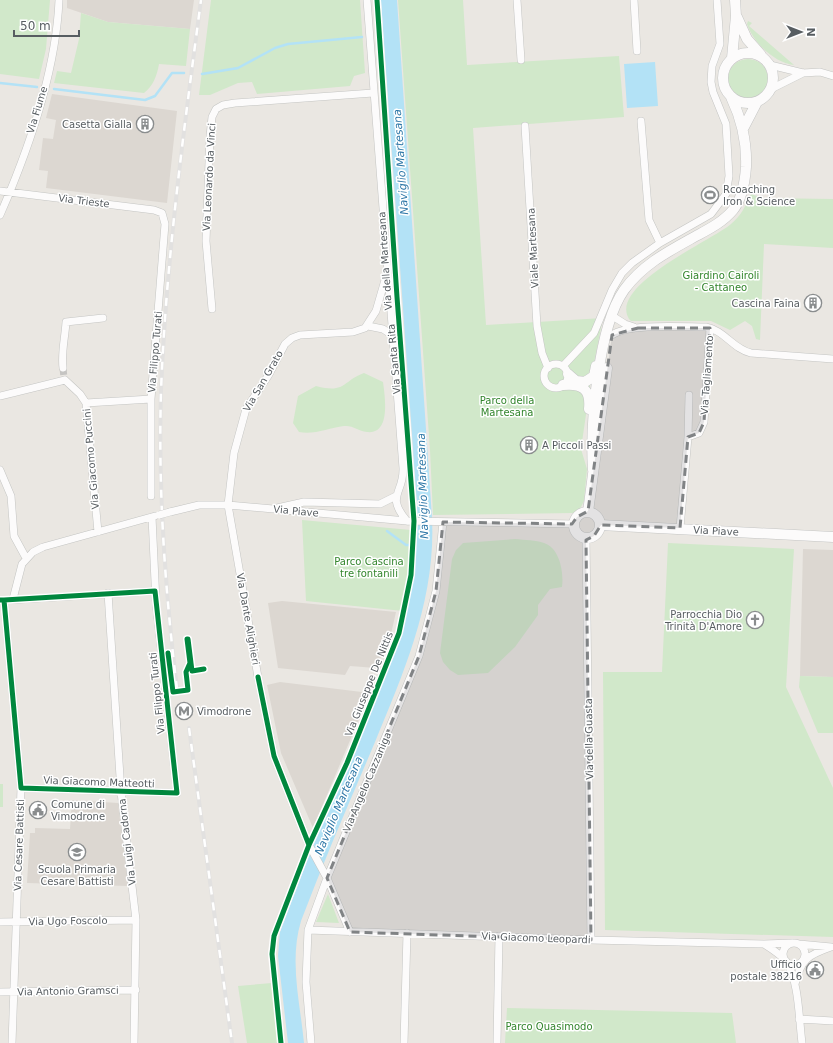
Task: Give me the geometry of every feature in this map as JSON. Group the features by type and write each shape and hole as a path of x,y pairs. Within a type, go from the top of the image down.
{"street":[{"name":"Via Fiume","path":"0,215 10,193 48,77 56,41 58,0"},
{"name":"Via Santa Rita","path":"367,0 403,471 402,482 396,496"},
{"path":"517,0 521,60"},
{"path":"634,0 637,51"},
{"path":"601,414 599,406 601,392 598,388 583,383 565,370 555,364 548,368 545,374 547,384 557,388 563,385 567,380 565,370 596,329 607,299 622,273 636,260 660,243 711,214 721,202 728,185 726,124 713,92 711,82 712,66 720,44 717,0"},
{"path":"732,58 736,16 735,0"},
{"path":"731,97 745,104 757,102 766,97 774,80 767,62 747,39 736,16"},
{"path":"593,470 592,438 598,388 615,312 624,290 647,265 717,224 733,210 741,194 745,176 746,156 744,127 731,97 722,85 725,67 732,58 744,53 751,53 767,62 803,73 820,72 833,76"},
{"path":"771,89 803,73"},
{"name":"Via Leonardo da Vinci","path":"212,309 206,241 209,143 212,117 216,109 223,105 235,103 373,93"},
{"path":"744,127 757,102"},
{"path":"641,121 649,220 660,243"},
{"name":"Viale Martesana","path":"525,126 537,326 542,353 548,368"},
{"name":"Via Trieste","path":"0,191 50,196 158,211"},
{"name":"Via Filippo Turati","path":"151,496 151,399 165,224 162,213 158,211"},
{"path":"387,273 376,312 368,326 381,328 392,335"},
{"path":"615,312 625,324 638,328"},
{"path":"63,368 62,356 65,343 66,322 103,318"},
{"name":"Via San Grato","path":"228,505 232,459 244,415 250,401 268,376 284,344 292,338 300,335 353,332 368,326"},
{"path":"583,383 592,379 595,374 601,342 609,335 620,330 638,328 710,328 718,331 744,352 833,359"},
{"name":"Via Tagliamento","path":"688,437 699,433 704,422 710,328"},
{"path":"588,512 597,451 609,335"},
{"path":"0,396 65,379 78,391 86,403"},
{"path":"563,385 580,386 589,395 589,422 592,438"},
{"name":"Via Tagliamento","path":"680,528 688,437 689,395"},
{"name":"Via Giacomo Puccini","path":"98,532 86,403 151,399"},
{"path":"0,470 12,496 14,536 26,558 16,584 13,599"},
{"path":"271,509 304,502 380,504 396,496 398,508 407,521"},
{"name":"Via Piave","path":"26,558 43,547 199,505 228,505 407,521 549,522 574,524"},
{"name":"Via Dante Alighieri","path":"228,505 258,677 274,756 309,845 327,878 350,932"},
{"path":"588,512 595,515 600,525 594,536 586,538 576,532 574,524 577,517 588,512"},
{"name":"Via Filippo Turati","path":"156,516 155,591 177,793"},
{"name":"Via Angelo Cazzaniga","path":"311,1043 306,989 306,942 308,930 327,878 407,688 421,649 436,591 440,522"},
{"name":"Via Piave","path":"600,525 833,537"},
{"name":"Via della Guasta","path":"586,538 591,940"},
{"path":"2,600 155,591"},
{"name":"Via Luigi Cadorna","path":"108,593 121,792 136,920 134,1043"},
{"name":"Via Cesare Battisti","path":"2,600 21,788 12,1043"},
{"name":"Via Giacomo Matteotti","path":"21,788 177,793"},
{"name":"Via Ugo Foscolo","path":"0,922 136,920"},
{"name":"Via Giacomo Leopardi","path":"308,930 591,940 795,944 832,947"},
{"path":"404,1043 407,933"},
{"path":"497,1043 499,936"},
{"path":"764,944 786,961 796,965 803,961"},
{"path":"795,986 803,961 804,950 795,944 784,950 786,961 795,986 802,1043"},
{"name":"Via Giacomo Leopardi","path":"803,961 812,954 832,947"},
{"name":"Via Antonio Gramsci","path":"0,992 136,990"},
{"path":"799,1019 833,1021"}],"highlighted area":[{"path":"638,328 710,328 704,422 699,433 688,437 680,528 601,525 594,536 586,540 591,940 350,932 327,878 419,656 436,591 443,522 572,524 577,517 588,511 612,335"}],"shaded area":[{"path":"67,0 194,0 190,29 108,22 67,8"},
{"path":"52,94 177,111 167,203 46,188 48,171 39,170 43,138 53,139 56,120 46,118"},
{"path":"803,549 833,550 833,677 800,676"},
{"path":"282,601 396,612 391,634 376,668 350,666 345,675 278,668 268,603"},
{"path":"280,682 370,693 313,828 281,753 267,685"},
{"name":"Scuola Primaria Cesare Battisti","path":"72,800 118,803 128,886 27,883 30,833 35,833 35,828 70,829"}],"green space":[{"path":"0,0 50,0 46,49 39,79 0,74"},
{"path":"211,0 360,0 365,73 354,76 350,86 257,94 252,82 238,83 210,95 199,95"},
{"name":"Parco della Martesana","path":"398,0 463,0 467,65 619,56 624,117 473,128 486,325 603,318 592,373 581,449 587,469 584,501 581,507 573,513 433,515 430,450"},
{"path":"81,13 108,22 190,29 186,66 159,64 154,80 144,93 54,83 57,71 71,73 79,39"},
{"path":"748,21 752,23 749,26 794,65 779,60 765,50 754,38 747,24"},
{"path":"748,59 762,65 768,79 762,93 748,99 734,93 728,79 734,65"},
{"name":"Giardino Cairoli - Cattaneo","path":"751,194 762,198 833,199 833,248 764,244 760,340 756,339 752,326 745,321 730,330 711,321 631,321 629,319 627,306 634,292 647,278 735,221"},
{"path":"364,373 383,382 385,414 380,428 375,431 367,432 347,426 316,432 299,432 293,423 298,396 316,386 339,388"},
{"name":"Parco Cascina tre fontanili","path":"302,520 411,530 409,575 403,611 306,601"},
{"path":"515,539 541,542 554,550 560,562 562,587 550,589 538,605 538,615 515,647 488,673 458,675 450,670 443,662 440,653 452,559 456,550 463,543"},
{"path":"668,543 794,549 786,687 833,788 833,937 605,930 603,672 662,672"},
{"path":"800,676 833,677 833,733 818,733 799,687"},
{"path":"0,784 3,784 3,807 0,807"},
{"path":"328,894 339,923 316,922"},
{"path":"272,983 277,1043 247,1043 238,986"},
{"name":"Parco Quasimodo","path":"507,1008 732,1013 736,1043 505,1043"}],"water":[{"name":"Naviglio Martesana","path":"381,0 397,0 432,518 432,548 424,605 407,661 301,921 296,951 296,982 304,1043 288,1043 278,956 280,932 308,858 398,642 407,609 415,557 417,505"},
{"path":"655,62 658,106 627,108 624,64"}],"waterway":[{"path":"202,74 238,68 275,48 288,44 362,37"},
{"path":"54,89 145,100 155,96 172,73 184,73"},
{"path":"0,83 37,87"},
{"path":"387,531 406,545 411,545"}],"tunnel":[{"path":"63,368 64,378"}],"railway":[{"path":"177,689 163,540 160,428 161,391 163,342 171,244 201,0"},
{"path":"189,728 232,1043"}],"cycle path":[{"name":"Via della Martesana","path":"281,1043 272,954 274,936 309,845 347,763 399,633 411,575 414,521 377,0"},
{"path":"0,600 155,591 177,793 21,788 4,600"},
{"path":"168,653 173,692 188,690 186,672 190,663 187,639 192,671 204,669"},
{"path":"258,677 274,756 309,845"}],"place":[{"name":"Casetta Gialla","path":"145,124"},
{"name":"Rcoaching Iron & Science","path":"710,195"},
{"name":"Cascina Faina","path":"813,303"},
{"name":"A Piccoli Passi","path":"529,445"},
{"name":"Parrocchia Dio Trinità D'Amore","path":"755,620"},
{"name":"Vimodrone","path":"184,711"},
{"name":"Comune di Vimodrone","path":"38,810"},
{"name":"Scuola Primaria Cesare Battisti","path":"77,852"},
{"name":"Ufficio postale 38216","path":"815,970"}]}
